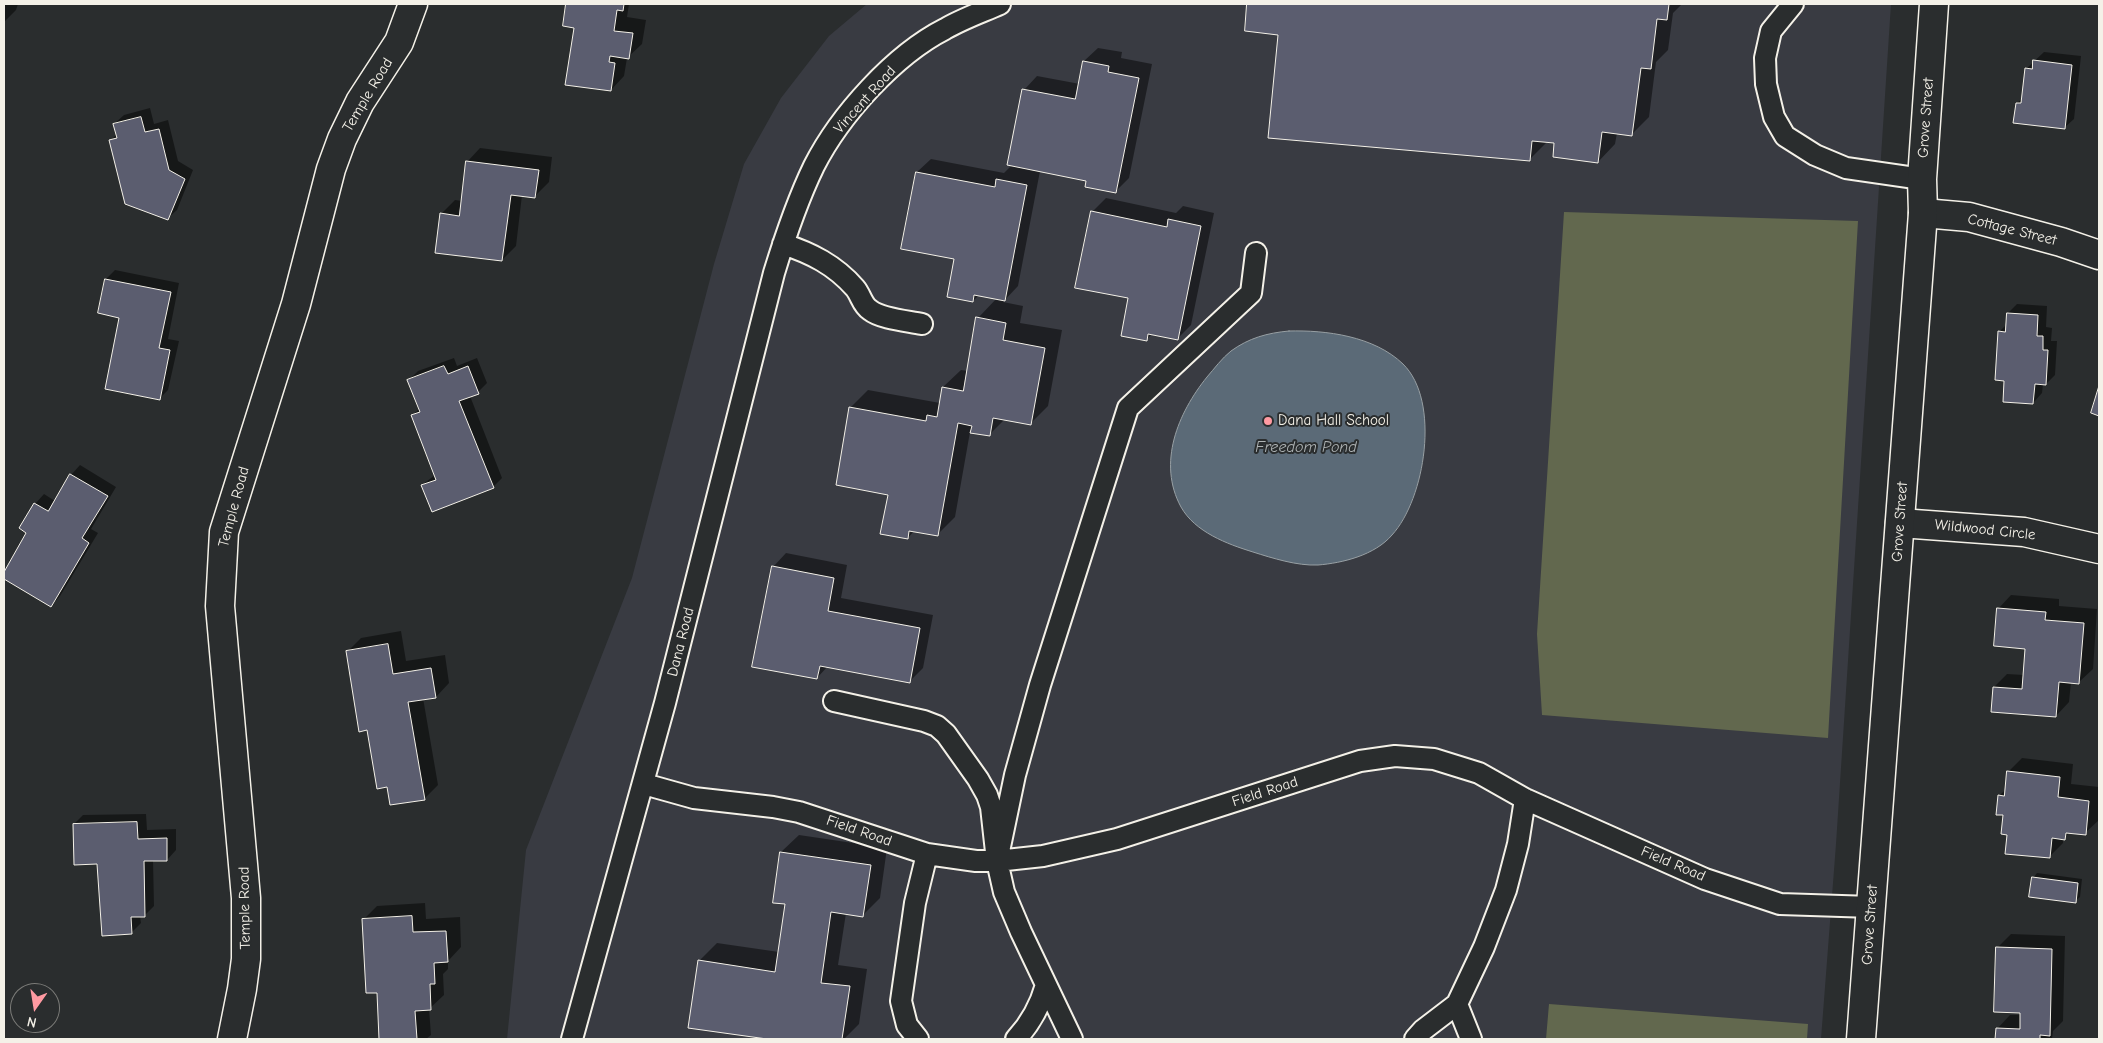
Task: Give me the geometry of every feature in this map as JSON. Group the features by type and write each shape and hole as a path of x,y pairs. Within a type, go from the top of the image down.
{"street":[{"name":"Temple Road","path":"232,1039 246,960 246,898 220,606 224,532 296,304 331,169 342,139 360,102 399,42 412,4"},
{"name":"Grove Street","path":"1862,1039 1923,213 1922,179 1934,4"},
{"name":"Cottage Street","path":"1923,213 1969,218 2061,242 2099,255"},
{"name":"Wildwood Circle","path":"1900,522 2024,532 2099,549"}],"lane":[{"name":"Vincent Road","path":"783,244 791,219 816,164 834,135 870,89 915,48 943,29 1000,4"},
{"path":"1793,4 1771,31 1765,58 1766,84 1774,117 1785,136 1815,155 1846,168 1922,179"},
{"path":"783,244 801,250 832,266 857,291 870,311 922,324"},
{"name":"Dana Road","path":"572,1039 644,784 771,283 783,244"},
{"path":"997,861 1015,775 1040,685 1128,408 1251,293 1256,253"},
{"path":"834,701 937,726 946,734 978,779 991,807 997,861 1004,892 1072,1039"},
{"name":"Field Road","path":"644,784 702,800 773,807 799,812 927,854 976,861 997,861 1043,856 1117,839 1360,761 1395,756 1434,759 1479,773 1525,799 1705,879 1780,904 1872,907"},
{"path":"1415,1039 1423,1030 1456,1004 1487,939 1506,890 1518,844 1525,799"},
{"path":"918,1039 907,1025 901,1001 915,902 927,854"},
{"path":"1016,1039 1036,1013 1046,985"},
{"path":"1456,1004 1471,1039"}],"shaded area":[{"name":"Dana Hall School","path":"867,4 1891,4 1836,844 1821,1039 507,1039 526,850 632,578 714,264 744,164 781,98 829,36"}],"green space":[{"path":"1564,212 1858,221 1828,738 1542,715 1537,634"},
{"path":"1549,1004 1808,1024 1807,1039 1546,1039"}],"water":[{"name":"Freedom Pond","path":"1289,331 1334,334 1364,341 1378,347 1403,364 1415,380 1422,401 1425,425 1424,450 1420,475 1404,519 1392,535 1377,548 1348,560 1318,565 1293,563 1233,545 1213,536 1194,523 1181,507 1174,490 1171,456 1174,439 1187,406 1207,377 1221,360 1238,346 1258,337"}],"building":[{"path":"566,4 624,4 623,11 617,10 614,31 633,33 629,59 610,56 609,62 615,63 611,91 565,85 574,28 563,26"},
{"path":"1247,4 1669,4 1667,20 1657,19 1651,69 1641,68 1632,136 1602,132 1598,163 1553,157 1554,143 1532,141 1530,161 1268,138 1278,35 1245,31"},
{"path":"2033,60 2072,65 2065,129 2013,123 2016,103 2021,103 2025,68 2032,69"},
{"path":"1083,61 1109,66 1108,72 1139,78 1116,193 1085,187 1086,181 1007,165 1022,89 1075,99"},
{"path":"141,117 145,132 159,129 169,170 185,179 168,220 125,204 109,140 117,138 113,124"},
{"path":"466,161 539,170 535,198 511,195 502,261 435,253 440,213 459,216"},
{"path":"916,172 995,187 996,179 1027,185 1005,301 974,295 973,302 947,297 954,259 901,249"},
{"path":"1091,211 1167,227 1168,219 1201,226 1178,340 1148,334 1147,341 1121,336 1128,298 1075,288"},
{"path":"105,279 171,292 159,348 170,350 160,400 105,389 119,318 98,313"},
{"path":"2007,313 2038,315 2037,336 2043,336 2043,350 2048,350 2046,385 2035,384 2033,404 2003,402 2004,381 1995,380 1998,331 2005,332"},
{"path":"976,317 1006,323 1003,340 1045,348 1031,425 993,418 990,436 970,433 972,426 958,423 938,536 909,531 908,539 880,534 888,495 836,485 849,407 926,421 927,415 937,417 942,387 963,391"},
{"path":"444,366 448,374 468,366 479,394 459,401 494,488 432,512 421,485 436,480 411,415 420,412 407,380"},
{"path":"2099,386 2099,416 2091,413"},
{"path":"70,474 108,496 82,538 89,543 51,607 4,579 4,572 26,533 19,528 34,503 48,511"},
{"path":"772,566 834,578 828,611 920,628 910,683 820,666 817,679 752,667"},
{"path":"1997,608 2046,612 2045,620 2084,623 2079,684 2059,682 2056,717 1991,712 1993,687 2022,689 2025,649 1994,646"},
{"path":"388,644 393,674 431,668 436,698 408,702 425,800 390,805 387,787 377,789 367,730 359,732 346,651"},
{"path":"2007,771 2060,777 2058,797 2089,801 2086,835 2066,833 2065,840 2052,838 2050,858 2005,854 2007,835 2001,834 2003,815 1996,815 1998,795 2004,796"},
{"path":"137,822 138,839 167,838 167,861 144,861 145,917 131,917 132,934 102,936 97,864 74,865 73,824"},
{"path":"780,852 871,865 863,917 831,912 821,983 850,986 842,1039 767,1039 688,1028 698,960 775,972 785,904 773,903"},
{"path":"2032,877 2078,883 2076,903 2029,897"},
{"path":"412,916 413,932 446,931 448,962 434,963 435,984 430,984 431,1010 415,1011 417,1039 379,1039 377,993 366,993 362,919"},
{"path":"1996,947 2052,949 2050,1036 2040,1035 2040,1039 1995,1039 1996,1028 2020,1029 2020,1013 1994,1012"}],"place":[{"name":"Dana Hall School","path":"1268,421"}]}
